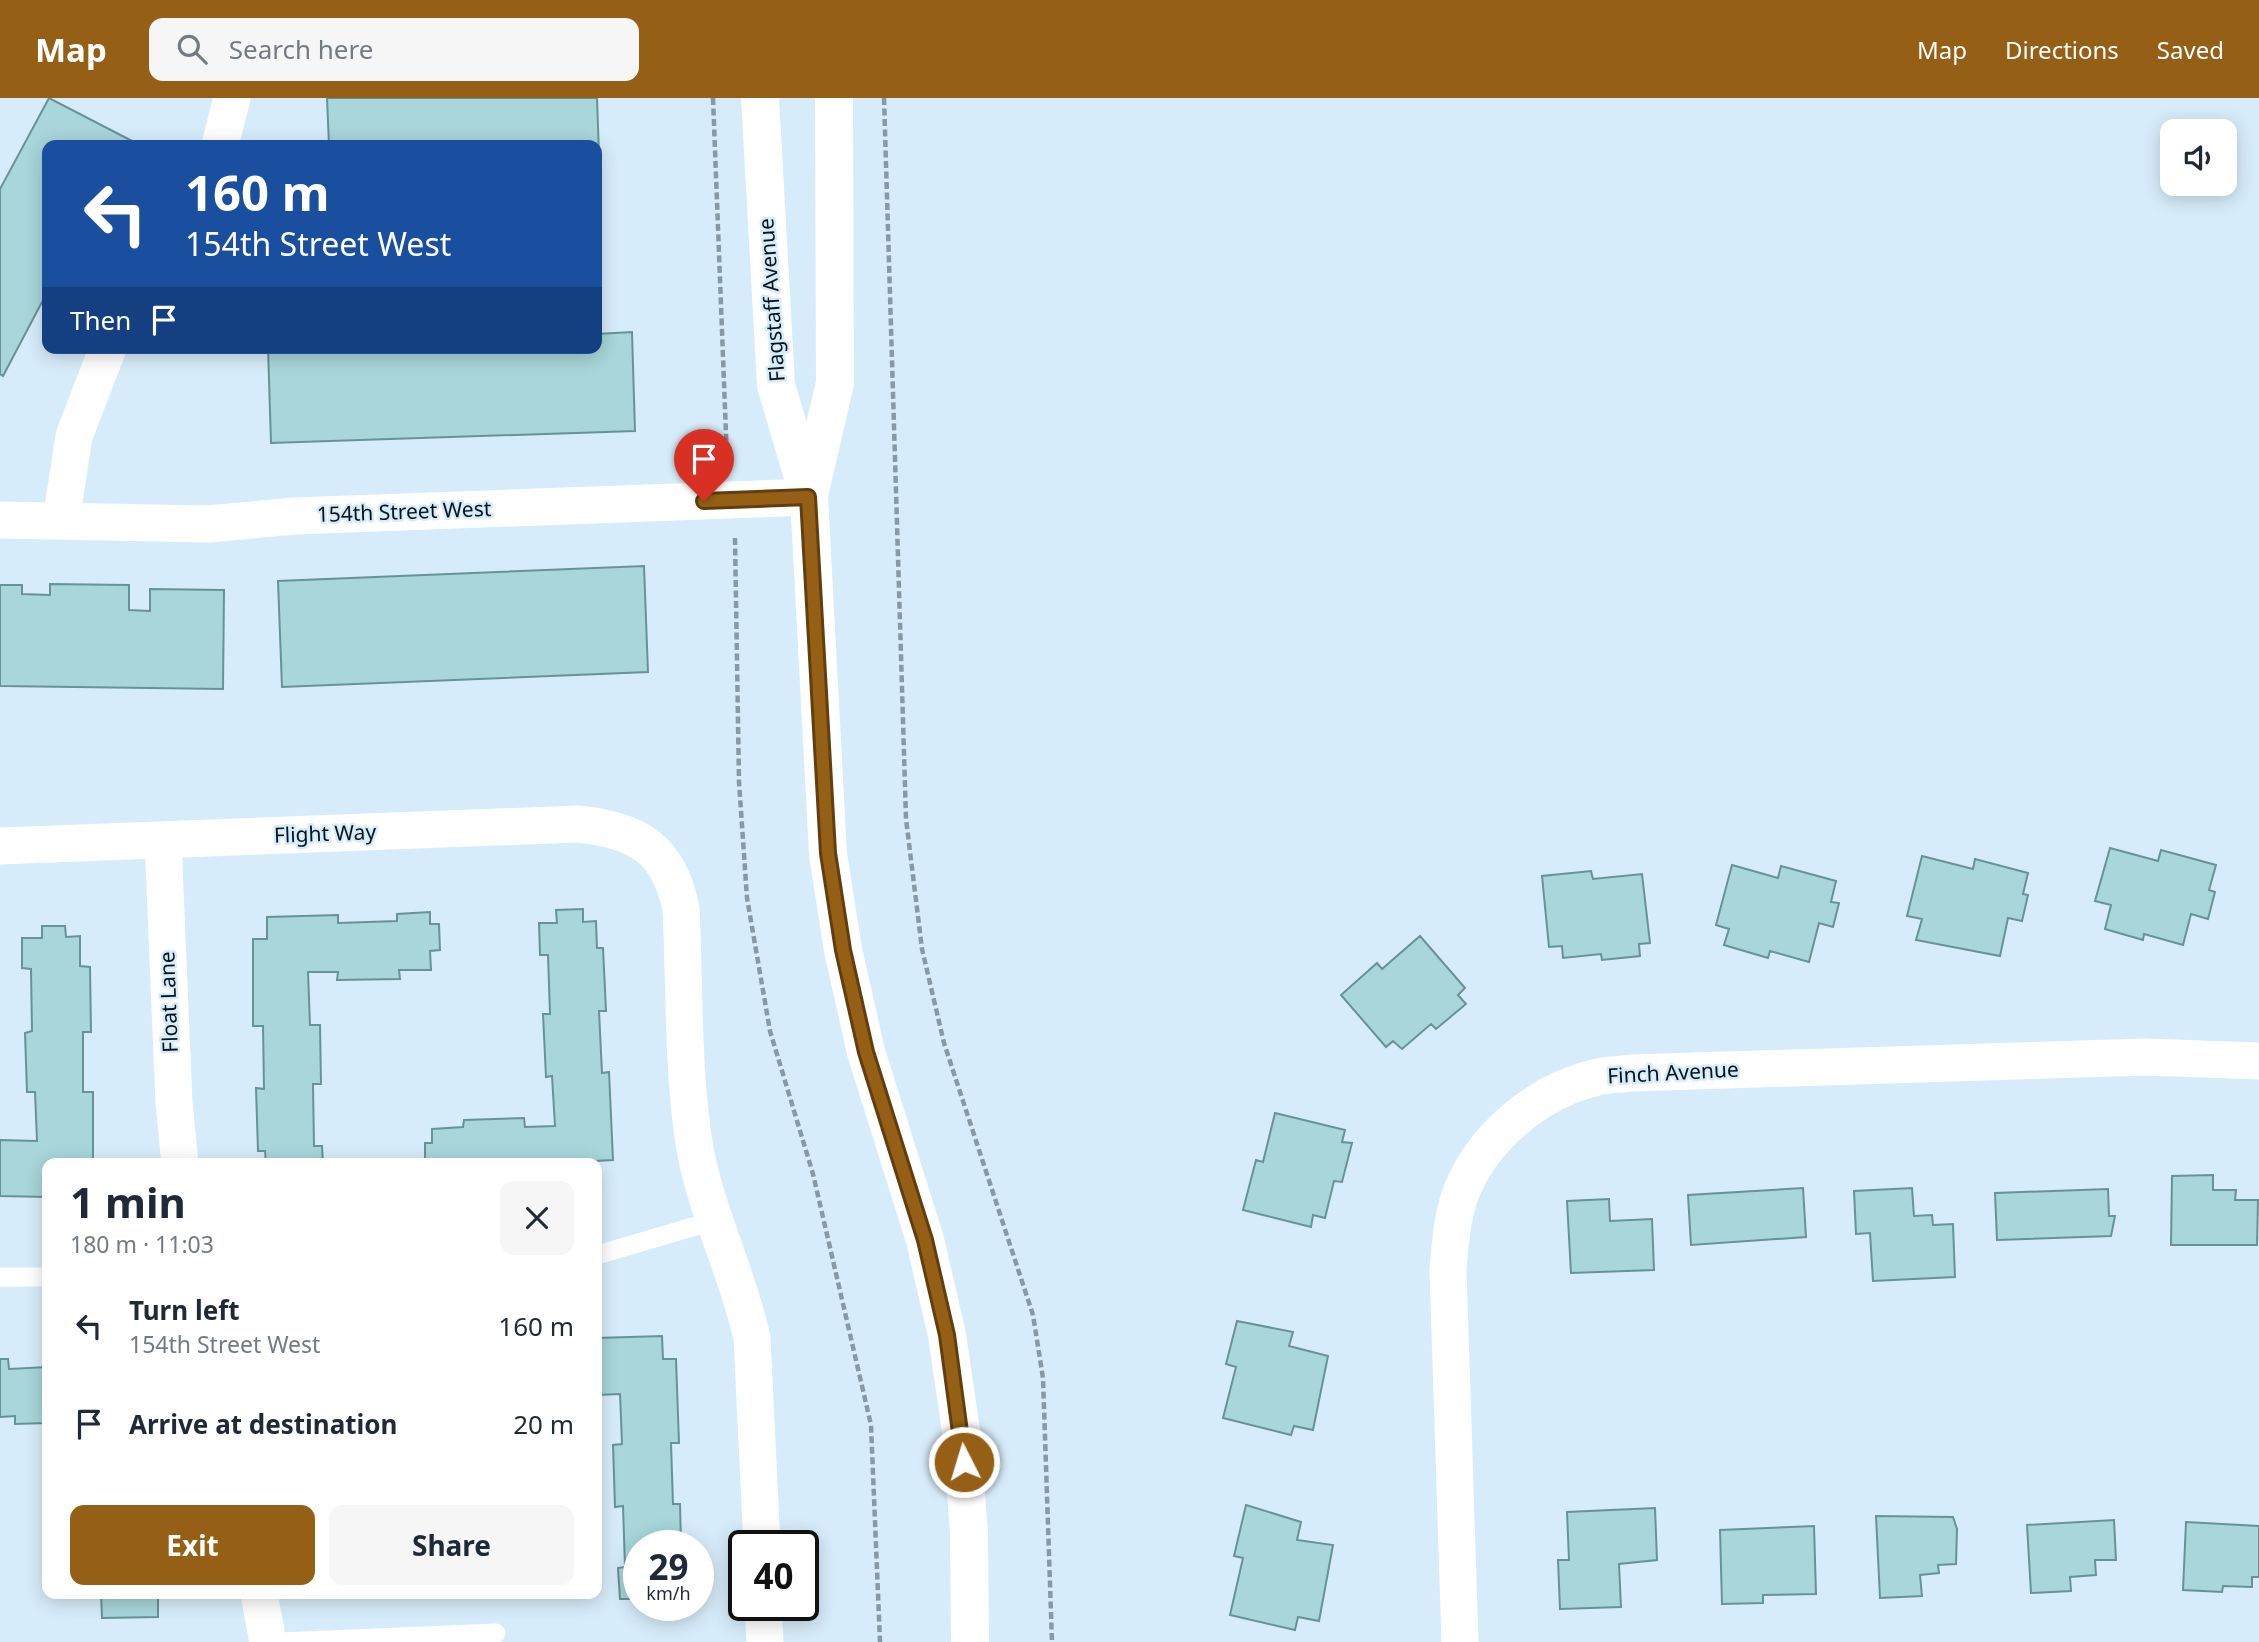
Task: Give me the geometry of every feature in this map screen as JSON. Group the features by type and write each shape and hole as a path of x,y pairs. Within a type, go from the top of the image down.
{"street":[{"path":"221,140 232,98"},
{"name":"Flagstaff Avenue","path":"760,98 776,385 808,497 830,867 843,950 866,1052 925,1240 947,1335 962,1438 969,1534 970,1642"},
{"name":"Flagstaff Avenue","path":"808,497 835,383 834,98"},
{"path":"61,521 74,436 105,354"},
{"name":"154th Street West","path":"0,520 208,524 295,516 808,497"},
{"name":"Flight Way","path":"0,846 578,824 626,833 662,859 676,882 681,909 690,1105 696,1150 713,1221"},
{"name":"Float Lane","path":"163,841 173,1103 179,1158"},
{"name":"Finch Avenue","path":"1460,1642 1448,1270 1451,1233 1461,1195 1477,1163 1499,1134 1527,1108 1594,1077 1632,1073 2144,1057 2259,1060"},
{"path":"713,1221 744,1304 752,1338 760,1530"},
{"path":"259,1599 268,1642"},
{"path":"764,1621 765,1642"}],"lane":[{"path":"602,1254 713,1221"},
{"path":"0,1277 42,1277"},
{"path":"280,1642 496,1633"}],"path":[{"path":"713,98 726,449 735,535 738,782 747,898 770,1031 813,1174 871,1425 880,1642"},
{"path":"884,98 906,819 922,949 944,1043 1033,1315 1043,1378 1052,1642"}],"building":[{"path":"49,98 130,140 42,140 42,302 3,376 0,374 0,189"},
{"path":"327,98 597,98 598,140 329,140"},
{"path":"632,332 635,431 271,443 268,354 602,354 602,334"},
{"path":"644,566 648,672 282,687 278,581"},
{"path":"50,584 129,585 129,610 150,611 150,589 224,590 223,689 0,686 0,585 22,585 22,594 50,595"},
{"path":"2110,848 2158,861 2161,850 2216,865 2209,890 2215,892 2208,919 2191,914 2183,945 2144,934 2143,940 2105,929 2111,905 2095,901"},
{"path":"1922,856 1973,869 1975,859 2028,873 2023,894 2028,895 2022,921 2008,918 2000,956 1916,940 1922,919 1907,916"},
{"path":"1732,865 1778,878 1781,866 1836,881 1831,902 1839,903 1833,927 1819,923 1809,962 1770,951 1768,958 1724,945 1729,929 1716,925"},
{"path":"1591,871 1593,879 1642,874 1650,943 1639,944 1640,956 1602,960 1601,954 1563,958 1562,946 1549,947 1542,876"},
{"path":"583,909 583,922 596,921 597,948 603,948 606,1011 599,1011 602,1073 609,1072 613,1160 425,1158 425,1143 432,1143 432,1129 463,1127 464,1120 524,1118 525,1127 555,1126 552,1076 546,1077 543,1014 550,1014 548,955 540,955 539,923 557,923 556,910"},
{"path":"430,912 430,924 439,924 440,950 430,951 431,970 399,970 400,979 337,980 338,972 308,972 310,1025 320,1025 321,1084 313,1084 314,1146 322,1146 323,1158 266,1158 265,1151 258,1151 256,1088 264,1089 263,1026 253,1026 253,939 267,939 267,917 338,915 338,923 397,921 397,914"},
{"path":"42,926 65,926 66,937 80,936 80,966 90,967 91,1032 83,1032 83,1092 93,1092 93,1158 42,1158 42,1197 0,1196 0,1140 37,1141 35,1092 27,1092 25,1033 32,1031 31,969 22,968 22,938 42,938"},
{"path":"1420,936 1465,988 1458,995 1466,1004 1436,1029 1431,1024 1402,1049 1393,1041 1386,1047 1341,995 1377,963 1382,969"},
{"path":"1275,1113 1345,1130 1342,1142 1352,1143 1342,1182 1334,1181 1325,1218 1313,1215 1311,1227 1243,1210 1256,1160 1263,1162"},
{"path":"2213,1175 2213,1190 2236,1190 2235,1200 2258,1200 2257,1245 2171,1245 2172,1176"},
{"path":"1803,1188 1806,1237 1691,1245 1688,1195"},
{"path":"1912,1188 1914,1216 1932,1215 1933,1225 1953,1224 1955,1277 1873,1281 1870,1233 1856,1234 1854,1191"},
{"path":"2108,1189 2109,1216 2115,1216 2111,1236 1997,1240 1995,1193"},
{"path":"1609,1199 1610,1221 1652,1219 1654,1270 1571,1273 1567,1201"},
{"path":"1237,1321 1293,1332 1289,1346 1328,1356 1313,1430 1294,1426 1291,1435 1223,1418 1236,1367 1226,1364"},
{"path":"662,1336 663,1359 676,1359 679,1443 671,1443 673,1504 680,1504 681,1530 624,1530 623,1506 615,1507 613,1445 622,1444 620,1394 602,1395 602,1338"},
{"path":"0,1359 8,1359 9,1369 42,1367 42,1423 15,1424 15,1416 0,1417"},
{"path":"1246,1505 1301,1522 1297,1540 1333,1545 1319,1621 1298,1617 1295,1630 1230,1615 1243,1558 1234,1556"},
{"path":"1655,1508 1657,1560 1619,1564 1621,1607 1560,1609 1558,1560 1569,1560 1567,1512"},
{"path":"1876,1516 1953,1517 1957,1529 1956,1564 1938,1565 1939,1573 1920,1575 1922,1596 1880,1598"},
{"path":"2114,1520 2116,1560 2095,1560 2096,1575 2070,1577 2071,1591 2031,1593 2027,1525"},
{"path":"2186,1522 2259,1526 2259,1577 2252,1577 2252,1587 2223,1586 2222,1592 2183,1590"},
{"path":"1814,1526 1816,1594 1763,1595 1763,1603 1722,1604 1720,1530"},
{"path":"623,1567 623,1599 620,1599 618,1568"},
{"path":"101,1599 158,1599 158,1617 102,1618"}],"route":[{"path":"704,501 808,497 828,853 843,950 866,1052 925,1240 947,1335 964,1462"}]}
